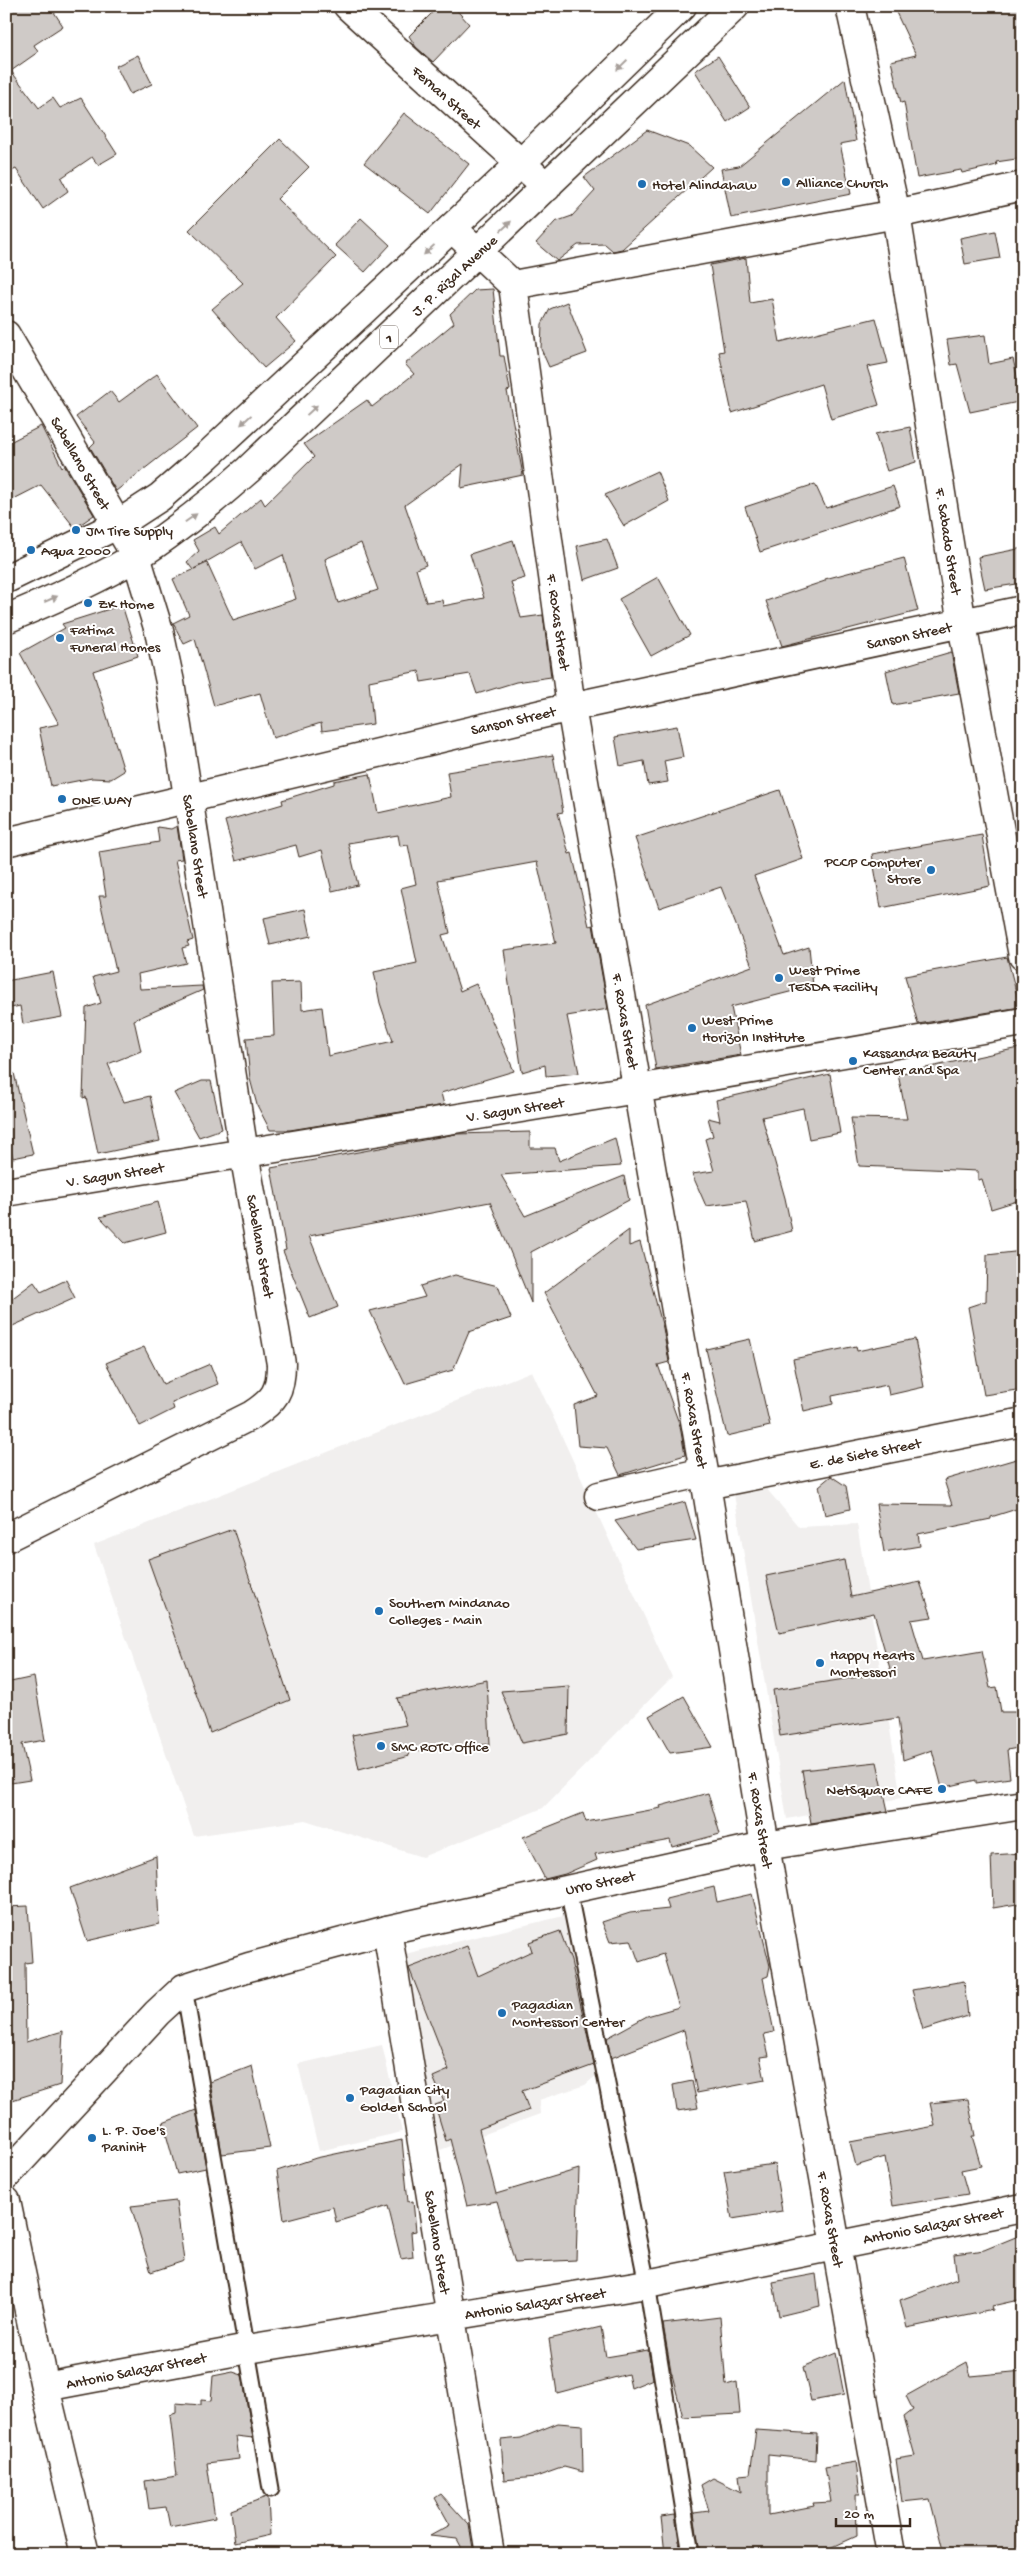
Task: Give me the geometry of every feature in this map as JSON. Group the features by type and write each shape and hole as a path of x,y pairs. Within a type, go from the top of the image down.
{"street":[{"name":"Fernan Street","path":"348,6 547,187"},
{"name":"1","path":"6,579 117,525 160,497 201,462 452,228 682,6"},
{"name":"J. P. Rizal Avenue","path":"6,619 74,589 136,556 198,514 361,363 735,6"},
{"name":"F. Sabado Street","path":"850,6 896,214 962,624 1023,956"},
{"path":"650,38 676,64"},
{"path":"452,228 514,284 896,214 1023,186"},
{"name":"F. Roxas Street","path":"514,284 571,706 705,1478 765,1846 891,2554"},
{"name":"Sabellano Street","path":"6,335 136,556 159,630 188,797 244,1153 281,1364 281,1379 277,1391 270,1403 252,1415 6,1538"},
{"path":"336,336 361,363"},
{"name":"Sanson Street","path":"6,842 571,706 1023,610"},
{"name":"V. Sagun Street","path":"6,1192 637,1089 1023,1022"},
{"name":"E. de Siete Street","path":"599,1496 1023,1422"},
{"name":"Urro Street","path":"184,1988 249,1966 387,1930 765,1846 1023,1805"},
{"name":"Sabellano Street","path":"387,1930 490,2554"},
{"path":"6,2176 157,2013 184,1988"},
{"path":"6,2201 46,2387 85,2554"},
{"name":"Antonio Salazar Street","path":"46,2387 248,2349 647,2284 836,2244 1023,2208"}],"lane":[{"path":"568,1889 647,2284 691,2554"},
{"path":"184,1988 271,2489"}],"shaded area":[{"name":"Southern Mindanao Colleges - Main","path":"532,1371 672,1677 543,1808 422,1857 305,1820 194,1836 94,1545"},
{"name":"Happy Hearts Montessori","path":"765,1487 799,1527 857,1524 901,1798 787,1819 734,1494"},
{"name":"Pagadian Montessori Center","path":"572,1914 599,2073 585,2085 539,2100 540,2114 440,2150 405,1954"},
{"name":"Pagadian City Golden School","path":"382,2045 402,2132 319,2151 298,2064"}],"building":[{"path":"6,6 50,6 63,26 34,45 38,52 11,71 39,108 53,98 60,108 81,98 117,154 98,165 92,157 61,178 68,191 43,209 16,169 6,174"},
{"path":"439,6 453,6 469,24 433,62 416,47 409,36"},
{"path":"893,6 1023,6 1023,158 996,162 997,165 962,173 961,170 917,178 904,102 901,103 891,61 916,55"},
{"path":"138,55 152,84 130,94 116,66"},
{"path":"718,56 750,107 727,122 695,71"},
{"name":"Alliance Church","path":"845,79 856,141 840,144 851,194 731,218 721,169 739,166"},
{"path":"404,113 469,164 430,214 364,163"},
{"name":"Hotel Alindahaw","path":"647,130 689,146 712,167 622,249 613,251 605,244 578,245 557,261 536,243 555,222 572,216 595,191 584,177"},
{"path":"280,139 309,167 277,199 336,257 276,318 296,341 264,368 212,309 243,283 189,230"},
{"path":"361,218 390,245 365,272 335,245"},
{"path":"995,231 1000,258 965,264 960,238"},
{"path":"746,258 750,303 772,299 780,342 876,318 888,363 867,367 879,405 831,419 821,384 732,413 719,352 724,351 710,265"},
{"path":"493,289 500,356 504,356 510,390 507,391 523,475 461,488 463,464 405,505 426,565 416,569 426,602 442,600 443,606 484,598 470,554 513,540 525,578 511,582 521,618 543,615 551,677 516,682 477,694 470,674 421,682 419,671 369,681 373,724 322,731 321,723 273,738 260,693 214,706 195,639 184,644 173,623 189,615 173,579 193,570 187,562 199,551 193,540 215,527 219,534 261,498 265,505 314,457 304,444 367,400 372,407 414,374 405,364 454,323 450,314 475,290","holes":["241,542 255,569 283,555 296,599 233,620 207,563 194,569","361,543 378,590 338,603 325,559"]},
{"path":"567,302 587,353 549,367 541,349 542,324 550,309"},
{"path":"985,335 989,364 1013,359 1023,401 970,412 957,364 951,365 947,340"},
{"path":"157,374 197,428 116,491 90,447 95,442 76,417 110,391 119,402"},
{"path":"41,426 62,467 64,465 94,515 75,528 41,485 6,503 6,444"},
{"path":"910,427 916,462 887,471 875,434"},
{"path":"657,471 669,501 624,526 605,495"},
{"path":"815,484 826,508 893,486 900,506 760,552 745,507"},
{"path":"607,539 618,568 584,580 577,546"},
{"path":"1023,548 1023,583 985,589 978,557"},
{"path":"904,558 918,611 782,646 766,601 825,581 825,579"},
{"path":"658,577 690,635 651,656 619,599"},
{"path":"122,605 138,656 93,671 124,771 111,779 92,778 51,786 39,728 59,724 20,653 65,628 62,624"},
{"path":"951,652 959,693 893,705 886,671"},
{"path":"677,726 683,757 664,761 668,782 648,785 644,761 620,766 615,737"},
{"path":"553,755 563,812 558,813 569,854 572,853 589,926 593,925 608,1009 567,1016 579,1073 546,1076 545,1065 522,1072 504,950 556,943 537,862 438,880 450,933 442,935 460,991 476,984 514,1071 441,1093 444,1105 290,1130 270,1130 257,1105 250,1079 246,1038 274,1036 272,983 301,982 302,1010 322,1007 328,1056 393,1041 380,1003 374,972 417,963 401,888 416,884 408,845 400,846 398,835 348,843 358,885 332,891 322,850 299,857 296,845 236,861 225,821 283,804 282,800 334,784 334,781 370,774 378,813 451,797 447,772"},
{"path":"780,790 803,859 754,876 784,955 809,947 813,986 731,1007 741,1055 656,1069 645,1005 752,966 721,887 659,908 635,838"},
{"path":"177,826 182,859 175,860 193,940 187,942 189,946 182,948 186,963 138,974 140,989 202,986 203,990 134,1020 141,1051 108,1064 124,1102 150,1096 160,1141 98,1154 86,1097 83,1098 86,1008 101,1003 93,977 116,971 99,896 106,896 99,852 159,842 157,827 171,829"},
{"name":"PCCP Computer Store","path":"982,835 990,886 881,908 872,854"},
{"path":"305,909 311,936 270,945 264,918"},
{"path":"1007,957 1020,1007 918,1024 905,976"},
{"path":"53,972 62,1017 23,1024 20,1006 6,1009 6,981"},
{"path":"1023,1047 1023,1108 1018,1109 1023,1129 1023,1188 1017,1190 1020,1200 991,1209 982,1179 978,1180 978,1171 859,1166 851,1118 907,1119 898,1074"},
{"path":"14,1073 33,1154 13,1158 10,1147 6,1148 6,1074"},
{"path":"830,1074 840,1133 809,1139 803,1108 762,1117 785,1198 792,1231 755,1241 746,1201 706,1206 692,1174 714,1171 705,1139 713,1136 708,1118 720,1121 716,1100"},
{"path":"202,1081 211,1081 222,1129 199,1137 174,1093"},
{"path":"530,1132 530,1148 555,1148 559,1161 615,1138 621,1166 501,1175 525,1216 624,1176 629,1200 531,1252 531,1303 490,1202 309,1236 338,1307 310,1318 283,1251 286,1250 271,1168 456,1134"},
{"path":"158,1202 166,1232 125,1243 100,1217"},
{"path":"629,1230 629,1246 640,1242 663,1328 669,1362 658,1365 680,1426 685,1455 620,1475 607,1448 578,1446 574,1405 598,1396 544,1293"},
{"path":"1023,1251 1023,1389 984,1395 968,1307 986,1301 987,1255"},
{"path":"455,1275 498,1286 511,1318 469,1332 453,1370 405,1384 370,1311 425,1297 420,1286"},
{"path":"66,1280 75,1298 6,1329 6,1303 34,1282 41,1292"},
{"path":"750,1339 770,1426 727,1436 706,1349"},
{"path":"915,1339 924,1387 889,1395 887,1385 832,1396 833,1404 804,1411 793,1359 856,1346 857,1351"},
{"path":"144,1347 163,1384 210,1364 218,1384 172,1403 174,1409 140,1426 106,1363"},
{"path":"1023,1457 1023,1507 991,1517 991,1519 918,1534 920,1546 884,1552 876,1504 952,1505 944,1480"},
{"path":"831,1476 846,1486 850,1509 825,1515 819,1486"},
{"path":"685,1502 696,1540 636,1549 615,1521"},
{"path":"233,1529 290,1700 210,1733 148,1559"},
{"path":"844,1560 851,1597 920,1582 932,1617 911,1620 923,1661 982,1651 990,1688 997,1687 1001,1712 1023,1712 1023,1747 1007,1750 1010,1778 976,1783 976,1780 942,1788 932,1750 903,1760 898,1718 780,1736 773,1690 891,1672 874,1613 779,1633 766,1576"},
{"path":"34,1677 45,1740 22,1744 30,1780 11,1783 6,1762 6,1683"},
{"path":"487,1680 490,1744 408,1752 409,1756 359,1769 352,1735 406,1725 397,1698"},
{"path":"569,1686 568,1734 522,1743 501,1691"},
{"path":"684,1696 713,1747 670,1753 649,1716"},
{"path":"877,1762 888,1811 811,1823 802,1770"},
{"path":"708,1793 720,1834 672,1847 670,1840 595,1854 597,1860 565,1874 545,1879 523,1837 583,1813 586,1822 661,1808 660,1806"},
{"path":"1023,1853 1023,1903 993,1908 991,1855"},
{"path":"156,1856 159,1924 87,1941 70,1888"},
{"path":"714,1887 717,1902 752,1894 770,1966 768,1976 763,1978 774,2032 764,2034 769,2056 760,2057 765,2080 697,2093 684,2030 611,2058 607,2038 647,2016 679,2007 663,1954 639,1962 631,1940 610,1942 602,1922 630,1913 669,1909 666,1899"},
{"path":"28,1906 32,1962 25,1963 26,2042 63,2031 60,2085 6,2102 6,1907"},
{"name":"Pagadian Montessori Center","path":"560,1931 571,1961 594,2065 522,2091 529,2110 479,2129 496,2194 579,2169 576,2260 515,2263 497,2201 467,2206 450,2139 446,2141 435,2105 444,2102 433,2077 449,2070 409,1968 467,1946 478,1976 532,1951 529,1942"},
{"path":"964,1981 968,2016 923,2030 912,1990"},
{"path":"252,2066 270,2148 222,2154 210,2082"},
{"path":"692,2081 698,2108 677,2111 673,2085"},
{"path":"968,2099 975,2136 972,2136 981,2166 961,2170 968,2194 893,2206 885,2157 856,2166 850,2142 935,2126 930,2103"},
{"path":"196,2110 206,2168 177,2174 163,2123"},
{"path":"402,2140 408,2202 413,2201 416,2231 411,2232 413,2257 401,2259 388,2206 336,2222 333,2207 284,2220 277,2171 316,2158"},
{"path":"774,2164 782,2211 732,2219 724,2171"},
{"path":"176,2201 184,2261 151,2272 131,2206"},
{"path":"1023,2234 1023,2299 992,2306 993,2310 907,2328 900,2300 957,2279 954,2254 984,2250"},
{"path":"816,2274 820,2306 779,2316 773,2282"},
{"path":"720,2317 726,2385 737,2382 740,2414 683,2417 671,2371 663,2324"},
{"path":"601,2327 606,2357 648,2350 653,2379 631,2388 628,2374 557,2393 549,2339"},
{"path":"836,2353 844,2395 811,2401 803,2367"},
{"path":"967,2362 971,2376 1023,2371 1023,2554 944,2554 930,2499 902,2502 896,2459 915,2456 904,2417 913,2410 906,2396"},
{"path":"233,2372 242,2375 253,2438 236,2436 239,2459 207,2463 215,2518 170,2527 166,2507 149,2509 145,2481 177,2476 170,2415 176,2413 176,2403 201,2405 201,2400 211,2401 213,2376"},
{"path":"558,2423 582,2425 583,2472 564,2467 536,2477 504,2480 501,2440 521,2438"},
{"path":"756,2430 817,2434 816,2460 768,2455 768,2515 814,2506 813,2503 831,2502 825,2467 856,2462 860,2494 856,2494 857,2536 824,2551 805,2554 700,2554 694,2513 709,2511 701,2485 713,2478 741,2492 739,2475 750,2474"},
{"path":"441,2494 469,2525 474,2554 465,2554 457,2539 430,2536 450,2525 435,2498"},
{"path":"266,2497 268,2498 270,2535 235,2543 231,2510"},
{"path":"675,2515 681,2554 665,2554 661,2517"}],"place":[{"name":"Alliance Church","path":"786,182"},
{"name":"Hotel Alindahaw","path":"642,184"},
{"name":"JM Tire Supply","path":"76,530"},
{"name":"Aqua 2000","path":"31,550"},
{"name":"ZK Home","path":"88,603"},
{"name":"Fatima Funeral Homes","path":"60,638"},
{"name":"ONE WAY","path":"62,799"},
{"name":"PCCP Computer Store","path":"931,870"},
{"name":"West Prime TESDA Facility","path":"779,978"},
{"name":"West Prime Horizon Institute","path":"692,1028"},
{"name":"Kassandra Beauty Center and Spa","path":"853,1061"},
{"name":"Southern Mindanao Colleges - Main","path":"379,1611"},
{"name":"Happy Hearts Montessori","path":"820,1663"},
{"name":"SMC ROTC Office","path":"381,1746"},
{"name":"NetSquare CAFE","path":"942,1789"},
{"name":"Pagadian Montessori Center","path":"502,2013"},
{"name":"Pagadian City Golden School","path":"350,2098"},
{"name":"L. P. Joe's Paninit","path":"92,2138"}]}
